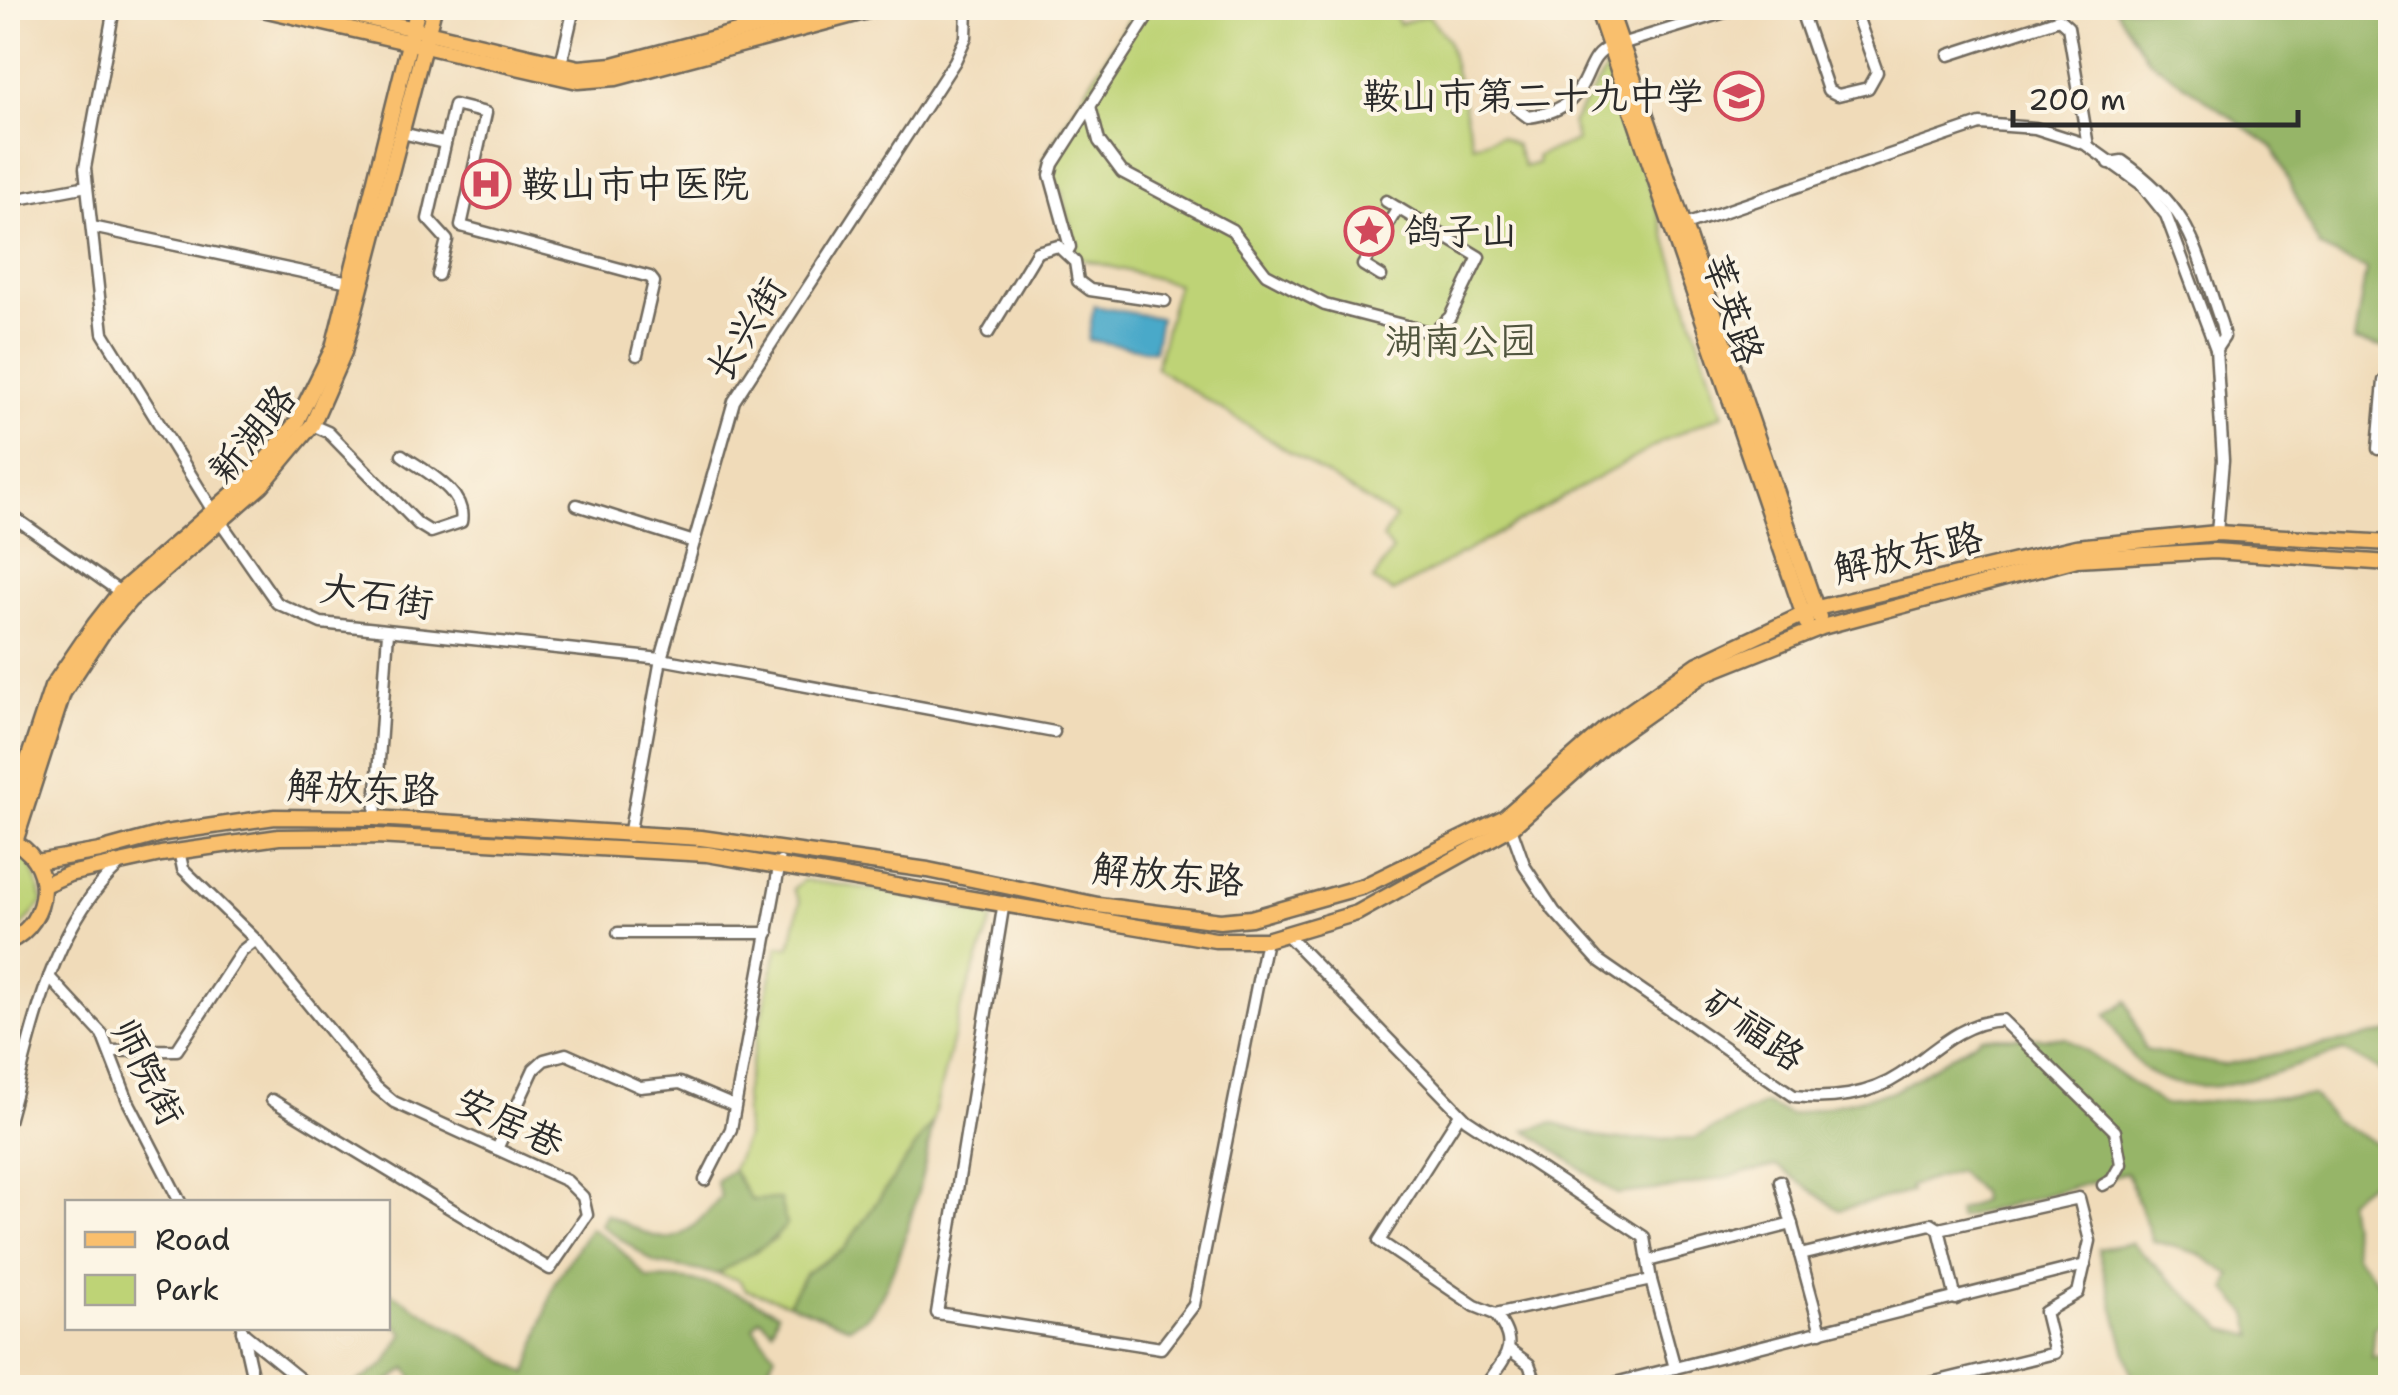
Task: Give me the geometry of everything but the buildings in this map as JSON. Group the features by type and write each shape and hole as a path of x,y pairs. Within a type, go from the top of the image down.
{"main road":[{"path":"258,8 579,68 613,65 827,8"},
{"path":"325,8 578,81 616,78 879,8"},
{"name":"新湖路","path":"8,820 52,688 125,596 217,515 304,424 344,352 402,132 419,37 418,8"},
{"name":"新湖路","path":"304,424 333,348 419,37 434,8"},
{"name":"莘英路","path":"1597,8 1616,46 1682,226 1815,630"},
{"name":"莘英路","path":"1609,8 1616,46 1811,611"},
{"name":"解放东路","path":"36,862 100,852 165,833 275,816 376,818 630,836 928,870 1098,905 1220,921 1269,914 1364,886 1509,822 1605,729 1698,664 1811,611 2076,547 2218,533 2390,543"},
{"name":"解放东路","path":"44,885 69,874 178,851 278,837 376,836 780,855 1215,940 1266,940 1357,913 1509,822 1612,739 1704,674 1815,630 2077,559 2214,551 2390,563"},
{"name":"新湖路","path":"11,841 62,694 125,596"},
{"path":"8,942 37,918 44,885 36,862 11,841"}],"street":[{"name":"大石街","path":"114,8 85,168 108,348 277,603 321,623 661,659 1054,732"},
{"path":"561,64 574,8"},
{"name":"长兴街","path":"630,836 661,659 734,401 955,62 966,37 967,8"},
{"path":"1067,252 1070,247 1050,175 1153,8"},
{"path":"1516,108 1521,116 1538,116 1571,102 1581,93 1596,56 1616,46 1738,8"},
{"path":"1800,8 1828,90 1838,95 1868,88 1877,72 1854,8"},
{"path":"1949,55 2059,19 2068,27 2070,62 2088,147"},
{"path":"438,275 446,240 428,219 454,105 486,113 461,226 542,244 650,277 654,282 637,356"},
{"path":"1090,106 1108,158 1122,172 1232,230 1266,274 1325,305 1433,333 1450,317 1479,257 1386,202"},
{"path":"1682,226 1980,124 2061,133 2088,147 2141,184 2166,215 2216,348 2223,460 2218,533"},
{"path":"402,132 444,143"},
{"path":"8,201 87,186"},
{"path":"1381,276 1364,265 1398,208"},
{"path":"92,227 349,282"},
{"path":"988,333 1037,252 1058,246 1076,262 1078,281 1090,290 1164,301"},
{"path":"2378,449 2384,380 2390,381"},
{"path":"304,424 328,432 418,524 431,532 460,522 463,510 456,495 402,455"},
{"path":"577,504 694,542"},
{"path":"8,513 125,596"},
{"path":"376,818 388,632"},
{"name":"矿福路","path":"1509,822 1525,867 1554,911 1598,960 1794,1096 1832,1100 1896,1078 1948,1039 1984,1021 2002,1020 2115,1131 2121,1164 2112,1180 2102,1185"},
{"name":"安居巷","path":"178,851 183,869 256,940 376,1087 394,1102 567,1180 583,1198 587,1215 550,1269 272,1100"},
{"path":"705,1180 731,1128 732,1105 780,855"},
{"path":"8,1121 49,977 90,892 121,863"},
{"path":"1004,901 937,1312 1162,1348 1194,1305 1266,940"},
{"path":"618,933 768,932"},
{"path":"1288,935 1460,1114 1644,1237 1651,1280 1675,1368"},
{"path":"109,1051 177,1050 242,951 256,940"},
{"name":"师院街","path":"49,977 102,1034 128,1102 179,1200"},
{"path":"497,1148 534,1069 544,1060 566,1054 640,1087 680,1083 732,1105"},
{"path":"1460,1114 1379,1241 1474,1306 1495,1314 1510,1333 1510,1350 1484,1388"},
{"path":"1780,1182 1821,1332"},
{"path":"1800,1255 1931,1224 1939,1228 2079,1198 2090,1241 2078,1294 2046,1312 2054,1353 1910,1388"},
{"path":"1648,1261 1792,1224"},
{"path":"1939,1228 1956,1299"},
{"path":"1595,1388 2085,1265"},
{"path":"1495,1314 1651,1280"},
{"path":"242,1330 256,1388"},
{"path":"242,1330 312,1388"},
{"path":"1510,1350 1529,1364 1538,1388"}],"green space":[{"name":"湖南公园","path":"1136,8 1390,8 1399,24 1428,15 1448,40 1473,145 1500,136 1516,145 1524,167 1538,163 1537,156 1577,141 1572,123 1610,64 1723,414 1671,437 1393,592 1373,580 1392,551 1383,539 1395,518 1156,368 1177,284 1074,257 1076,249 1062,192 1042,161"},
{"path":"2115,8 2390,8 2390,349 2354,341 2366,269 2320,248 2273,147 2147,58"},
{"path":"8,839 27,850 43,902 8,942"},
{"path":"803,880 892,892 993,918 960,1009 932,1123 844,1249 806,1273 788,1303 746,1290 739,1280 718,1274 749,1251 776,1239 732,1170 746,1137 744,1094 778,946 790,947 800,902 793,889"},
{"path":"2127,1001 2145,1050 2222,1065 2390,1032 2390,1076 2344,1051 2237,1082 2181,1084 2157,1077 2136,1061 2124,1045 2106,1015"},
{"path":"1982,1037 2066,1038 2164,1105 2313,1095 2335,1122 2390,1150 2390,1175 2382,1173 2347,1200 2355,1255 2390,1296 2390,1318 2375,1327 2372,1358 2390,1355 2390,1387 2135,1387 2098,1249 2131,1243 2224,1329 2254,1336 2248,1314 2227,1290 2231,1275 2197,1253 2153,1241 2127,1173 1959,1218 1958,1211 1981,1201 1980,1192 1958,1171 1909,1186 1910,1192 1839,1210 1777,1166 1674,1188 1617,1194 1526,1130 1552,1123 1610,1140 1695,1138 1765,1104 1790,1115 1894,1091"},
{"path":"932,1123 918,1193 900,1252 869,1314 850,1327 788,1303 806,1273 844,1249"},
{"path":"732,1170 751,1200 780,1199 786,1225 763,1246 718,1274 655,1263 601,1225 606,1214 658,1237 680,1235 721,1197 716,1181"},
{"path":"590,1228 616,1245 648,1279 715,1286 778,1313 772,1329 760,1318 753,1327 775,1354 758,1387 418,1387 407,1368 382,1387 350,1387 386,1364 404,1333 390,1320 390,1292 527,1374 555,1282"}],"water":[{"path":"1094,306 1160,318 1154,351 1088,340"}],"place":[{"name":"鞍山市第二十九中学","path":"1739,96"},
{"name":"鞍山市中医院","path":"486,184"},
{"name":"鸽子山","path":"1369,231"}]}
